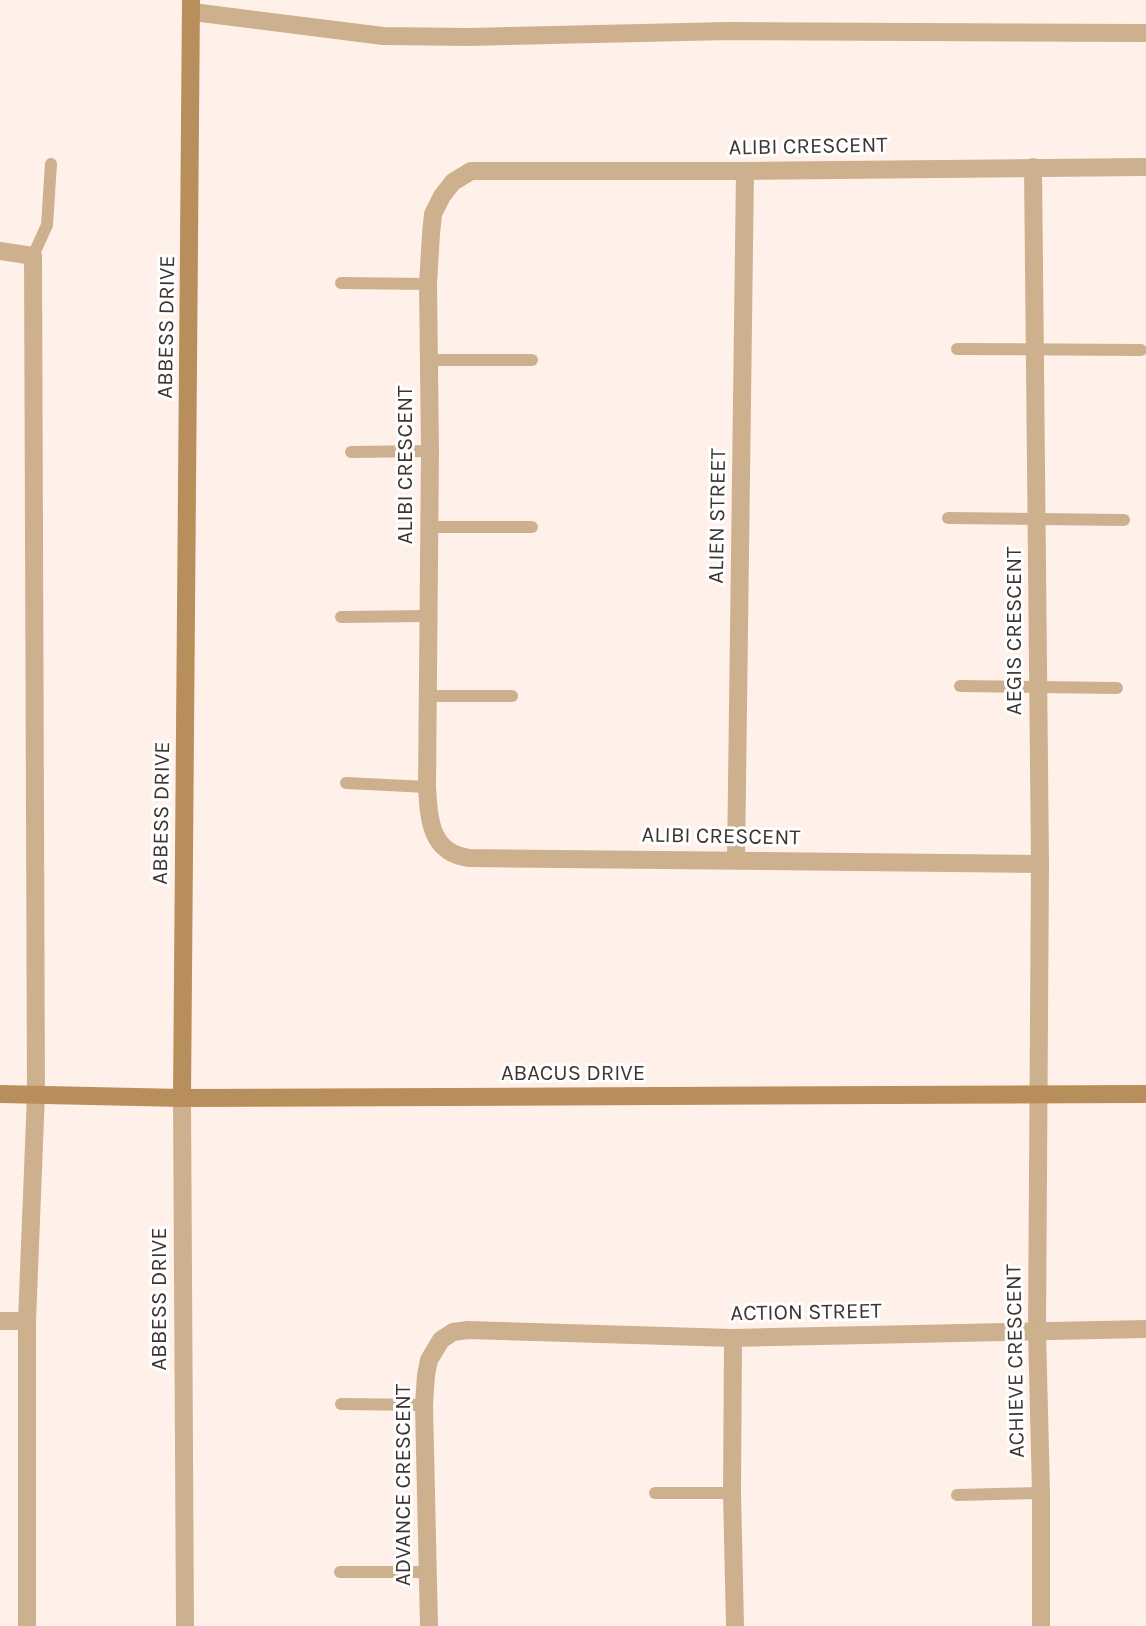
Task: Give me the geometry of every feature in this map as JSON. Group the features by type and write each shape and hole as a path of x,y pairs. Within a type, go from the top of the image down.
{"street":[{"path":"192,6 383,36 469,37 729,31 1146,33"},
{"name":"ABBESS DRIVE","path":"185,1626 182,1098 192,6"},
{"name":"AEGIS CRESCENT","path":"1033,167 1037,351 1040,1095"},
{"name":"ALIBI CRESCENT","path":"1040,864 456,856 446,851 432,828 427,787 430,451 428,284 433,214 453,182 471,171 1146,167"},
{"name":"ALIEN STREET","path":"736,861 745,171"},
{"path":"0,251 33,256 36,1094 27,1321 27,1626"},
{"name":"ABACUS DRIVE","path":"0,1094 182,1098 1146,1094"},
{"name":"ACHIEVE CRESCENT","path":"1040,1095 1037,1330 1041,1626"},
{"path":"0,1321 27,1321"},
{"name":"ACTION STREET","path":"468,1330 733,1338 1146,1329"},
{"name":"ADVANCE CRESCENT","path":"429,1626 424,1405 429,1360 441,1340 453,1332 468,1330"},
{"path":"733,1338 732,1493 735,1626"}],"lane":[{"path":"33,256 47,225 51,164"},
{"path":"341,284 428,284"},
{"path":"957,349 1141,350"},
{"path":"429,360 532,360"},
{"path":"351,452 430,451"},
{"path":"948,518 1124,520"},
{"path":"429,527 532,527"},
{"path":"341,617 428,616"},
{"path":"960,686 1117,687"},
{"path":"427,696 512,696"},
{"path":"346,783 427,787"},
{"path":"341,1404 424,1405"},
{"path":"655,1493 732,1493"},
{"path":"957,1495 1041,1493"},
{"path":"340,1572 428,1572"}]}
